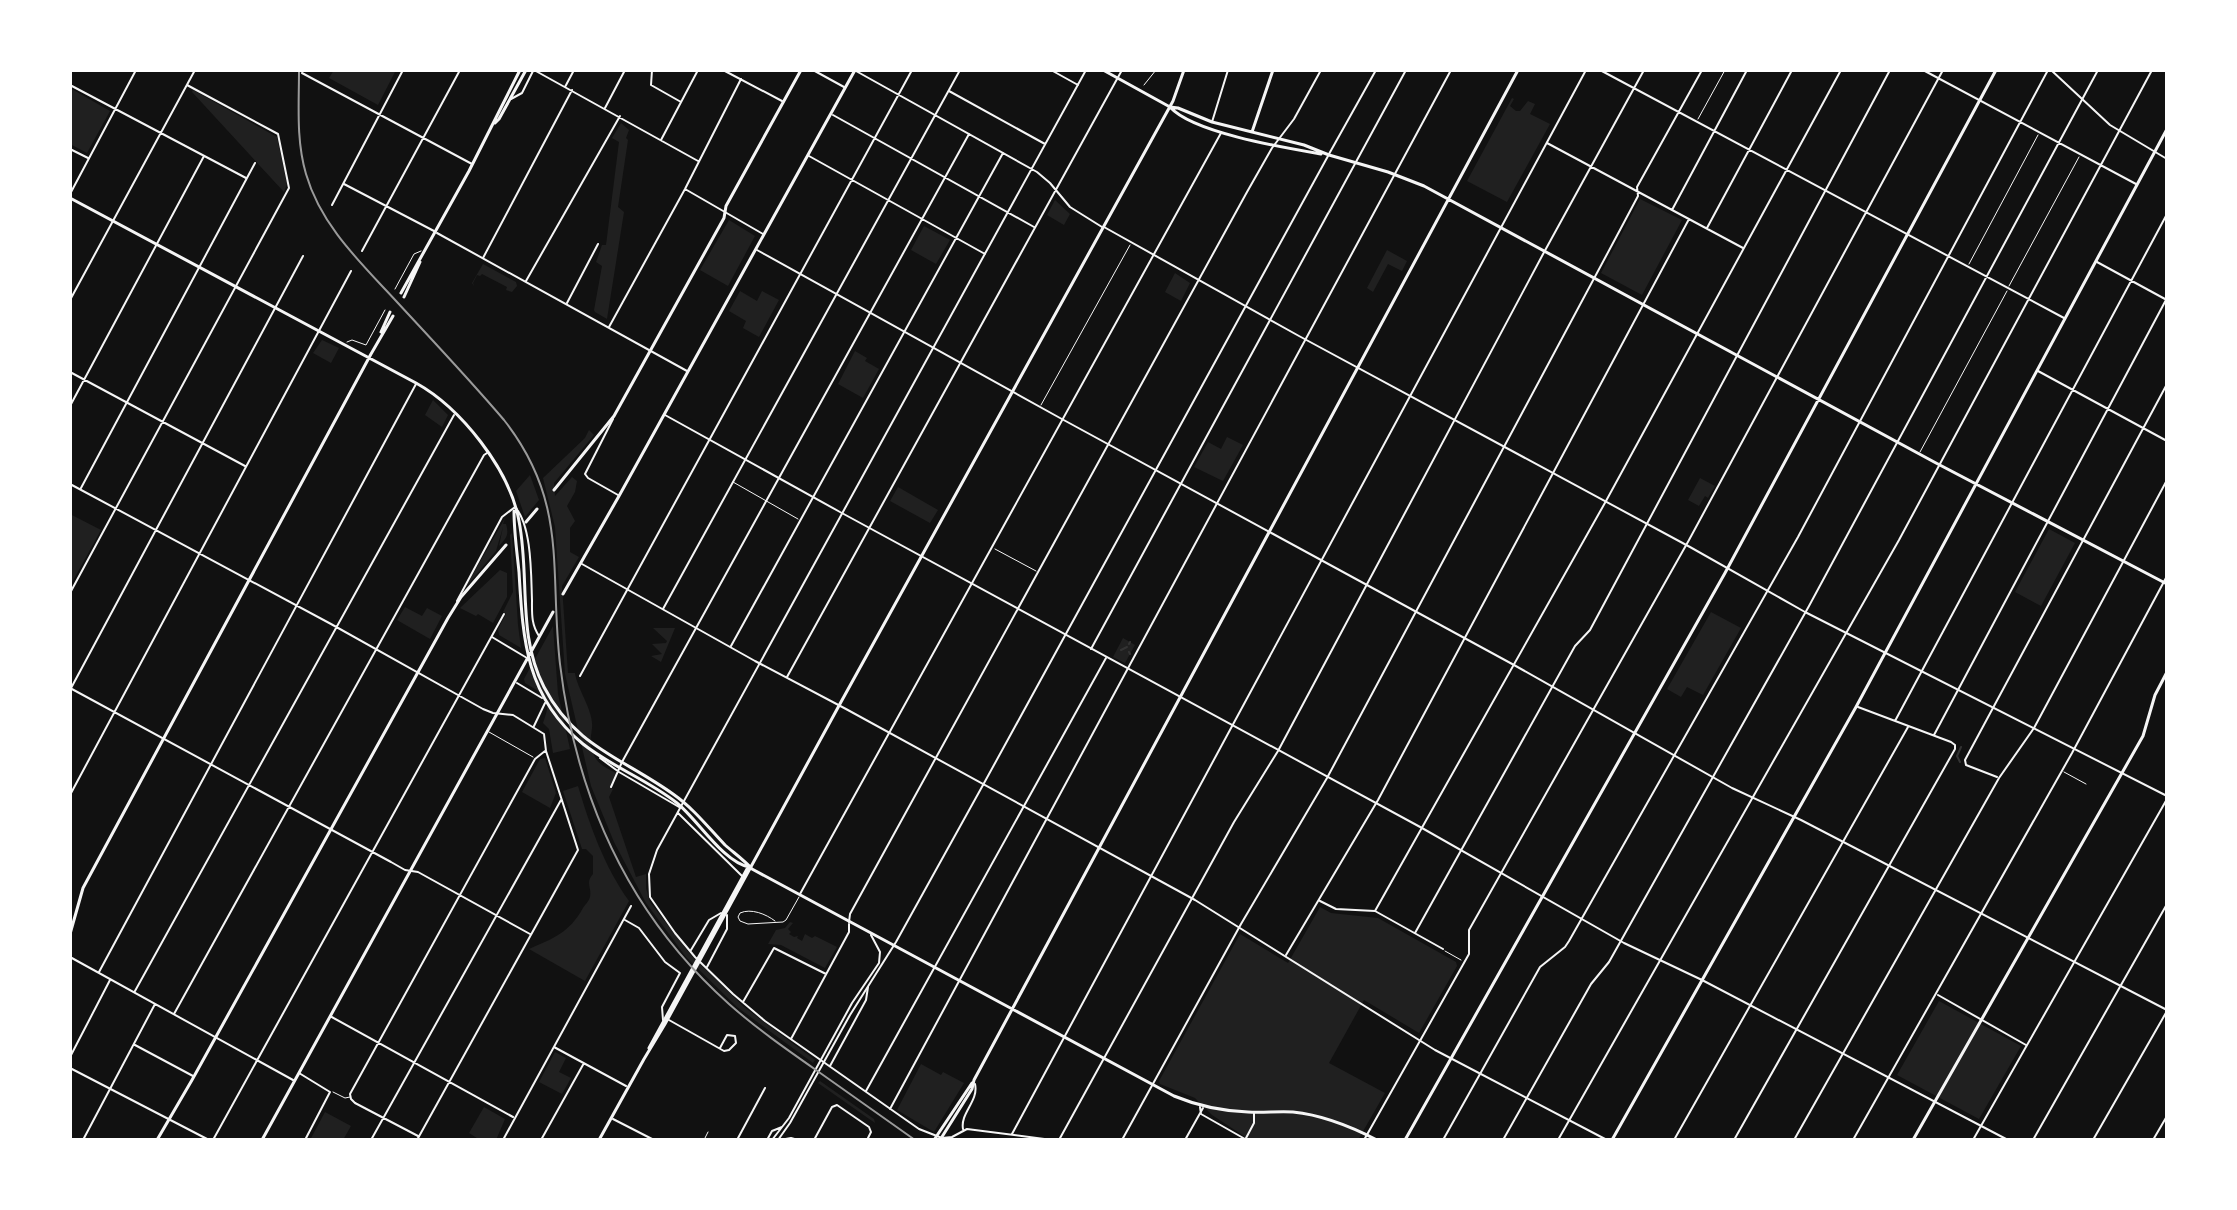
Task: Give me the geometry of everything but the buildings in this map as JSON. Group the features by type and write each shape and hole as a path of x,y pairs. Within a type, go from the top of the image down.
{"main road":[{"path":"495,123 520,70"},
{"path":"402,295 526,70"},
{"path":"554,490 614,416 724,218 726,206 801,70"},
{"path":"563,594 855,70"},
{"path":"1103,70 1170,107 1329,155"},
{"path":"599,1140 1170,107 1184,70"},
{"path":"1252,132 1273,70"},
{"path":"935,1138 972,1089 1098,848 1518,70"},
{"path":"1405,1140 1728,567 1996,70"},
{"path":"1170,107 1173,112 1196,124 1355,162 1395,174 1449,199 2165,584"},
{"path":"1610,1140 1856,707 2167,129"},
{"path":"70,196 416,383 436,395 456,414 488,452 515,507 520,525 522,588 528,637 545,689 563,716 591,744 672,794 750,867 1174,1096 1202,1106 1313,1115 1344,1124 1377,1140"},
{"path":"70,934 83,888 369,357 382,327 392,314"},
{"path":"526,522 537,509"},
{"path":"157,1140 457,603 506,545"},
{"path":"262,1140 553,612"},
{"path":"1913,1140 2144,733 2155,695 2167,672"},
{"path":"725,912 742,876 750,867"}],"street":[{"path":"70,196 136,70"},
{"path":"70,300 195,70"},
{"path":"332,205 403,70"},
{"path":"362,251 460,70"},
{"path":"511,100 522,93 534,70 699,162"},
{"path":"565,87 574,70"},
{"path":"604,108 625,70"},
{"path":"652,70 651,85 681,102"},
{"path":"661,140 698,70"},
{"path":"723,70 783,102"},
{"path":"813,70 845,87"},
{"path":"855,70 1033,169 1075,211 1131,243 1687,544 1805,612 2167,798 1973,1140"},
{"path":"580,676 912,70"},
{"path":"663,610 960,70"},
{"path":"1051,70 1079,85"},
{"path":"1052,1140 971,1130 935,1138 890,1110 742,1003 666,922 649,895 648,883 651,863 679,810 1086,70"},
{"path":"787,677 1122,70"},
{"path":"1144,85 1156,70"},
{"path":"1212,122 1228,70"},
{"path":"790,1039 849,932 850,914 1199,280 1275,144 1294,119 1321,70"},
{"path":"779,1140 983,785 1376,70"},
{"path":"1091,649 1404,70"},
{"path":"890,1110 1451,70"},
{"path":"1011,1136 1586,70"},
{"path":"1600,70 2065,318"},
{"path":"1059,1140 1234,822 1278,751 1644,70"},
{"path":"1122,1140 1239,927 1327,778 1637,198 1637,187 1702,70"},
{"path":"1697,122 1725,70"},
{"path":"1672,210 1747,70"},
{"path":"1707,229 1792,70"},
{"path":"1375,911 1606,501 1841,70"},
{"path":"1415,933 1575,646 1590,630 1890,70"},
{"path":"1923,70 2137,184"},
{"path":"1364,1140 1469,954 1469,930 1687,544 1943,70"},
{"path":"1443,1140 1540,967 1565,947 1582,919 1768,590 2050,70 2119,132 2167,159"},
{"path":"1503,1140 1591,984 1609,962 1805,612 2098,70"},
{"path":"1558,1140 1940,465 2152,70"},
{"path":"302,73 473,164"},
{"path":"609,327 741,79"},
{"path":"70,85 247,179"},
{"path":"70,593 287,192 289,182 278,134 187,85"},
{"path":"483,258 572,90"},
{"path":"949,90 1046,144"},
{"path":"831,113 1035,227"},
{"path":"526,281 620,116"},
{"path":"775,921 748,924 738,917 747,911 781,923 786,920 1222,132"},
{"path":"1967,267 2039,132"},
{"path":"611,787 969,134"},
{"path":"1546,142 1745,249"},
{"path":"70,149 89,159"},
{"path":"730,647 1003,153"},
{"path":"1919,454 2080,154"},
{"path":"807,155 986,255"},
{"path":"70,406 204,156"},
{"path":"80,489 255,163"},
{"path":"343,184 688,371"},
{"path":"685,189 764,234"},
{"path":"1895,721 2167,214"},
{"path":"1285,956 1376,804 1689,219"},
{"path":"1040,407 1131,243"},
{"path":"566,304 598,244"},
{"path":"395,289 414,254 427,249"},
{"path":"756,249 1712,777 2167,1010 2093,1140"},
{"path":"303,256 70,689 531,935"},
{"path":"1933,736 2167,299 2096,262"},
{"path":"70,795 351,271"},
{"path":"344,344 352,340 366,345 385,310"},
{"path":"2037,371 2167,441"},
{"path":"70,372 246,466"},
{"path":"99,972 416,383"},
{"path":"1999,778 1964,763 2167,384"},
{"path":"135,991 456,414"},
{"path":"664,414 1127,670 1422,828 1620,941 1702,980 2008,1140"},
{"path":"614,416 585,474 619,496"},
{"path":"174,1014 488,452"},
{"path":"1794,1140 1999,778 2034,728 2167,480"},
{"path":"733,482 800,520"},
{"path":"70,484 492,713 513,715 544,734 546,751 578,850 418,1138 355,1103 350,1097"},
{"path":"457,603 502,517 515,507 526,535 532,625 539,636"},
{"path":"993,547 1038,573"},
{"path":"581,563 1192,899 1450,1059 1610,1140"},
{"path":"1853,1140 2062,771 2167,576"},
{"path":"70,1068 211,1140 504,614"},
{"path":"491,637 527,658"},
{"path":"865,1093 1106,658"},
{"path":"515,682 545,701 534,727"},
{"path":"1734,1140 1955,749 1955,745 1856,707"},
{"path":"1674,1140 1908,726"},
{"path":"488,732 535,759"},
{"path":"684,801 595,746 601,759 679,810 742,876"},
{"path":"350,1097 535,759 546,751"},
{"path":"2062,771 2086,784"},
{"path":"371,1140 562,799"},
{"path":"1318,901 1336,909 1375,911 1464,962"},
{"path":"2033,1140 2167,904"},
{"path":"503,1140 631,906"},
{"path":"690,951 709,920 725,912 728,927 705,967"},
{"path":"624,919 639,928 665,962 680,973 662,1008 666,1020 720,1048 729,1050 736,1043 735,1036 727,1035 720,1048"},
{"path":"772,1140 880,960 879,949 870,934"},
{"path":"742,1003 773,950 779,949 826,974"},
{"path":"70,957 295,1080"},
{"path":"70,1057 111,978"},
{"path":"829,1067 865,1002 868,987"},
{"path":"1936,994 2027,1046"},
{"path":"83,1140 156,1003"},
{"path":"330,1016 514,1118"},
{"path":"134,1044 194,1077"},
{"path":"553,1046 628,1087"},
{"path":"541,1140 584,1063"},
{"path":"299,1073 330,1092 350,1097"},
{"path":"964,1130 962,1122 977,1093 974,1080"},
{"path":"737,1140 765,1088"},
{"path":"305,1140 330,1092"},
{"path":"814,1140 836,1105 871,1130 867,1140"},
{"path":"1185,1140 1201,1114 1202,1106"},
{"path":"1201,1114 1245,1139 1254,1123 1254,1112"},
{"path":"2153,1140 2167,1116"},
{"path":"612,1118 654,1140"},
{"path":"767,1140 772,1131 783,1126"},
{"path":"704,1140 708,1132"},
{"path":"779,1140 798,1140"}],"shaded area":[{"path":"334,70 396,70 378,105 329,78"},
{"path":"70,88 110,111 87,153 70,144"},
{"path":"192,92 277,137 287,184 284,192"},
{"path":"1512,98 1510,106 1516,111 1520,111 1528,101 1535,104 1530,114 1550,124 1507,202 1467,181"},
{"path":"621,123 629,130 618,207 624,212 607,319 594,310 602,266 596,262 602,245 606,245 619,142 612,138"},
{"path":"1640,199 1682,220 1642,295 1601,273"},
{"path":"1055,200 1070,214 1064,225 1047,215"},
{"path":"729,220 755,236 728,286 700,270"},
{"path":"924,226 950,240 936,264 911,250"},
{"path":"1387,250 1407,261 1402,271 1388,264 1373,292 1367,288"},
{"path":"483,264 516,282 517,286 512,292 506,290 507,287 482,274 477,275 474,286 472,283"},
{"path":"1175,273 1190,283 1181,301 1165,292"},
{"path":"740,291 757,301 762,291 779,300 759,337 743,328 746,321 729,311"},
{"path":"322,340 339,348 331,363 313,353"},
{"path":"855,351 879,369 863,398 838,384"},
{"path":"433,400 448,415 442,427 425,415"},
{"path":"589,430 594,435 554,483 555,496 572,477 577,481 567,506 575,521 570,528 570,552 579,557 562,586 568,673 575,673 590,714 591,744 595,757 616,773 609,797 636,877 646,874 650,902 690,954 744,1007 815,1060 813,1063 737,1007 686,957 646,903 614,842 591,786 565,674 555,527 543,478 585,438"},
{"path":"1227,437 1243,445 1223,481 1194,467 1208,442 1221,449"},
{"path":"530,475 539,500 525,517 516,491"},
{"path":"1700,478 1715,486 1699,506 1688,500"},
{"path":"898,487 938,510 930,523 890,501"},
{"path":"70,514 101,530 70,586"},
{"path":"505,518 506,538 499,546 503,527 496,551 465,588"},
{"path":"2049,529 2075,543 2041,606 2015,592"},
{"path":"512,533 521,648 499,635 498,629 513,592"},
{"path":"500,570 507,573 507,597 493,623 460,608"},
{"path":"405,607 422,616 427,608 442,616 430,639 397,620"},
{"path":"1711,612 1741,628 1703,695 1687,687 1681,697 1667,689"},
{"path":"553,626 558,694 570,749 553,753 549,729 543,723 546,698 524,679"},
{"path":"653,628 675,628 661,662 651,656 662,654 652,644 667,641"},
{"path":"1123,638 1135,645 1125,663 1113,657"},
{"path":"545,758 556,793 550,808 522,792 540,759"},
{"path":"578,786 599,845 629,901 585,981 529,949 566,929 590,897 593,856 582,849 563,791"},
{"path":"1320,907 1331,913 1378,918 1456,962 1457,966 1419,1033 1364,1000 1329,1063 1385,1093 1358,1140 1250,1140 1212,1115 1195,1098 1159,1081 1240,934 1288,963"},
{"path":"790,922 793,923 788,929 789,934 794,937 798,936 802,941 805,934 812,938 815,936 837,947 825,968 781,945 768,944 776,930 785,928"},
{"path":"1939,1001 2021,1046 1979,1119 1897,1075"},
{"path":"555,1052 566,1058 559,1072 571,1078 562,1094 539,1082"},
{"path":"921,1064 964,1083 934,1132 897,1110"},
{"path":"820,1081 874,1119 875,1123 818,1083"},
{"path":"484,1107 505,1119 496,1140 480,1140 469,1133"},
{"path":"325,1112 351,1126 343,1140 310,1140"}],"waterway":[{"path":"1121,650 1127,647"},
{"path":"1960,762 1957,756 1961,747"}],"railway":[{"path":"299,70 301,148 306,174 321,210 356,258 504,420 525,450 539,480 552,538 560,664 579,761 594,806 635,892 662,932 693,969 729,1004 782,1046 915,1140"}]}
